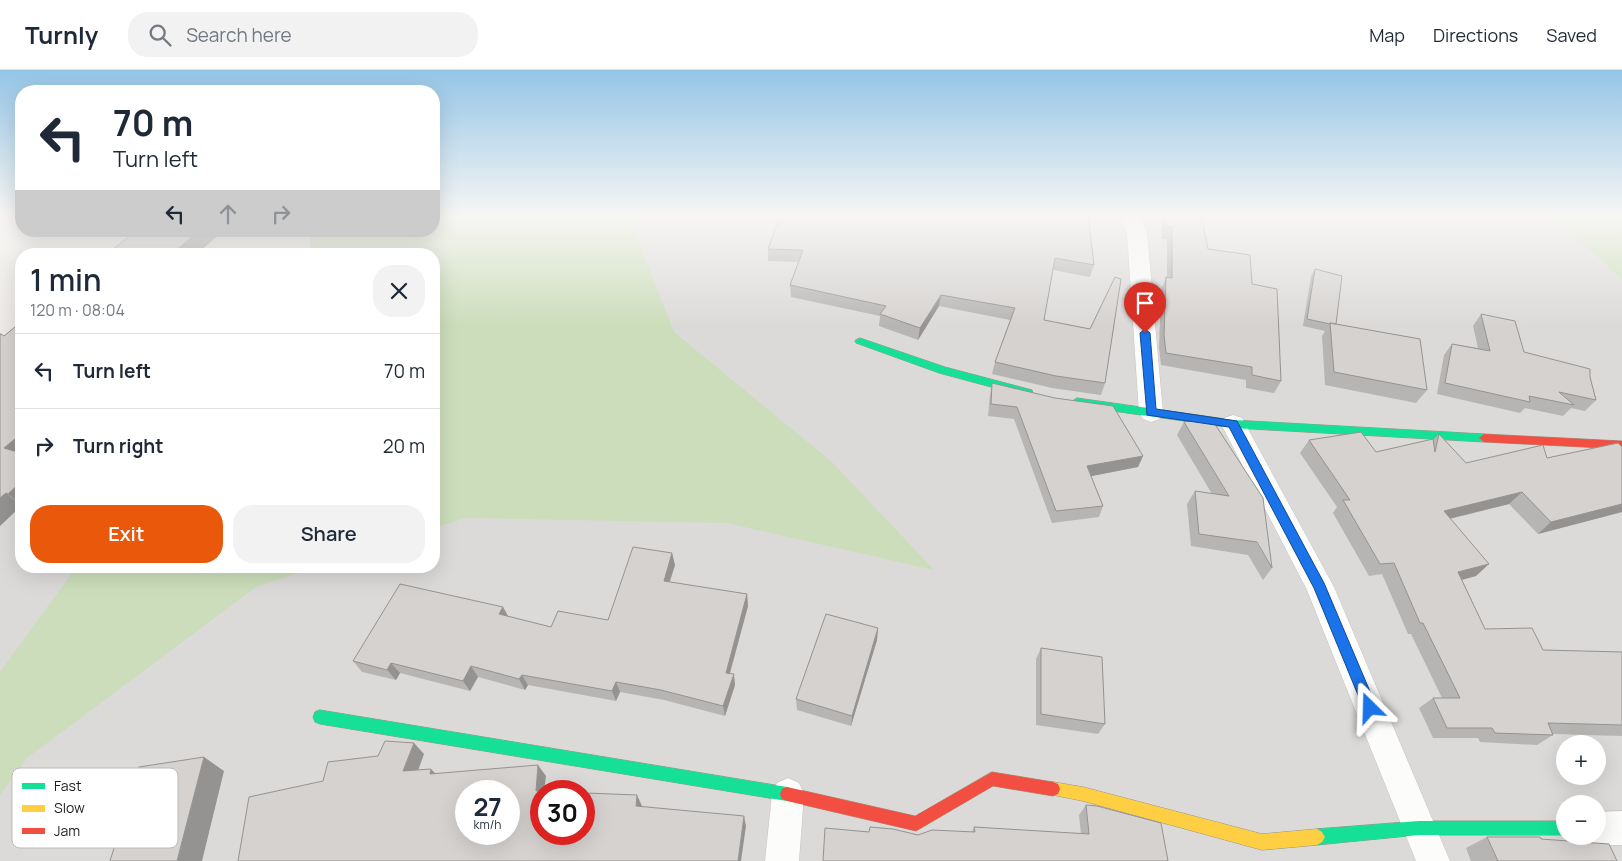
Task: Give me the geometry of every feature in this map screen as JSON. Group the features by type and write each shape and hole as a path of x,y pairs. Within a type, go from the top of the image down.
{"street":[{"path":"1139,253 1151,412"},
{"path":"860,341 913,362 980,382 1043,397"},
{"path":"1062,400 1233,424 1622,445"},
{"path":"1233,424 1320,587 1433,861"},
{"path":"320,717 788,794 916,824 992,779 1084,794 1262,842 1419,828 1556,828"},
{"path":"782,861 788,794"},
{"path":"1606,828 1622,828"}],"shaded area":[{"path":"440,253 1592,253 1622,280 1622,861 0,861 0,368 15,363 15,573 440,573"}],"green space":[{"path":"440,253 643,253 674,332 832,462 934,570 727,523 465,518 440,526"},
{"path":"1592,253 1622,253 1622,280"},
{"path":"72,573 298,573 256,587 27,758 20,768 12,768 12,779 0,795 0,672"}],"building":[{"path":"802,253 1093,253 1094,265 1055,258 1044,320 1090,329 1115,277 1121,279 1105,383 1056,376 995,362 1015,308 941,295 920,328 880,314 886,306 790,285"},
{"path":"1172,253 1235,253 1250,255 1252,284 1277,289 1281,381 1252,375 1252,367 1166,353 1164,335 1166,277 1172,278"},
{"path":"1315,269 1342,276 1336,324 1307,319"},
{"path":"1481,314 1515,321 1524,352 1590,369 1590,377 1596,400 1559,392 1574,405 1529,396 1530,402 1445,383 1452,344 1490,351"},
{"path":"1330,323 1420,339 1427,390 1334,372"},
{"path":"15,327 15,439 4,448 15,451 15,488 0,498 0,334 4,336"},
{"path":"992,383 1055,398 1113,406 1143,456 1087,466 1103,506 1056,511 1017,407 991,404"},
{"path":"1211,418 1263,498 1272,568 1257,542 1199,534 1195,491 1229,496 1184,422"},
{"path":"1361,432 1376,452 1433,439 1435,452 1439,434 1466,463 1543,445 1547,458 1618,443 1622,447 1622,504 1551,522 1522,492 1444,511 1489,564 1458,572 1485,629 1532,628 1543,650 1622,652 1622,725 1548,723 1553,735 1495,733 1492,728 1447,728 1433,698 1460,698 1423,623 1420,623 1394,563 1380,564 1343,500 1350,500 1309,440"},
{"path":"633,547 672,553 664,581 747,594 726,673 734,674 723,706 661,690 616,682 612,691 522,675 519,679 471,666 463,681 391,663 387,670 353,661 400,584 503,607 499,614 551,627 558,611 608,620"},
{"path":"826,614 878,628 852,716 796,699"},
{"path":"1041,648 1102,657 1105,724 1041,714"},
{"path":"385,741 414,743 403,771 431,769 430,774 538,765 537,780 530,780 530,845 595,845 595,793 637,795 636,806 744,816 738,861 238,861 249,797 323,781 328,762 378,756"},
{"path":"204,757 177,861 110,861 114,848 178,848 178,768 139,767"},
{"path":"1086,805 1097,806 1161,823 1168,861 823,861 825,828 869,832 870,827 893,829 918,835 932,830 975,832 974,827 1089,834"},
{"path":"1487,837 1540,837 1541,839 1556,840 1556,845 1609,844 1617,861 1498,861"}],"traffic: fast":[{"path":"860,341 943,370 1028,393"},
{"path":"1077,402 1233,424 1484,438"},
{"path":"320,717 787,794"},
{"path":"1317,837 1419,828 1556,828"}],"traffic: slow":[{"path":"1053,789 1083,794 1262,842 1317,837"}],"traffic: jam":[{"path":"1484,438 1622,445"},
{"path":"787,794 916,824 992,779 1053,789"}],"route":[{"path":"1145,333 1151,412 1233,424 1320,587 1370,708"}]}
